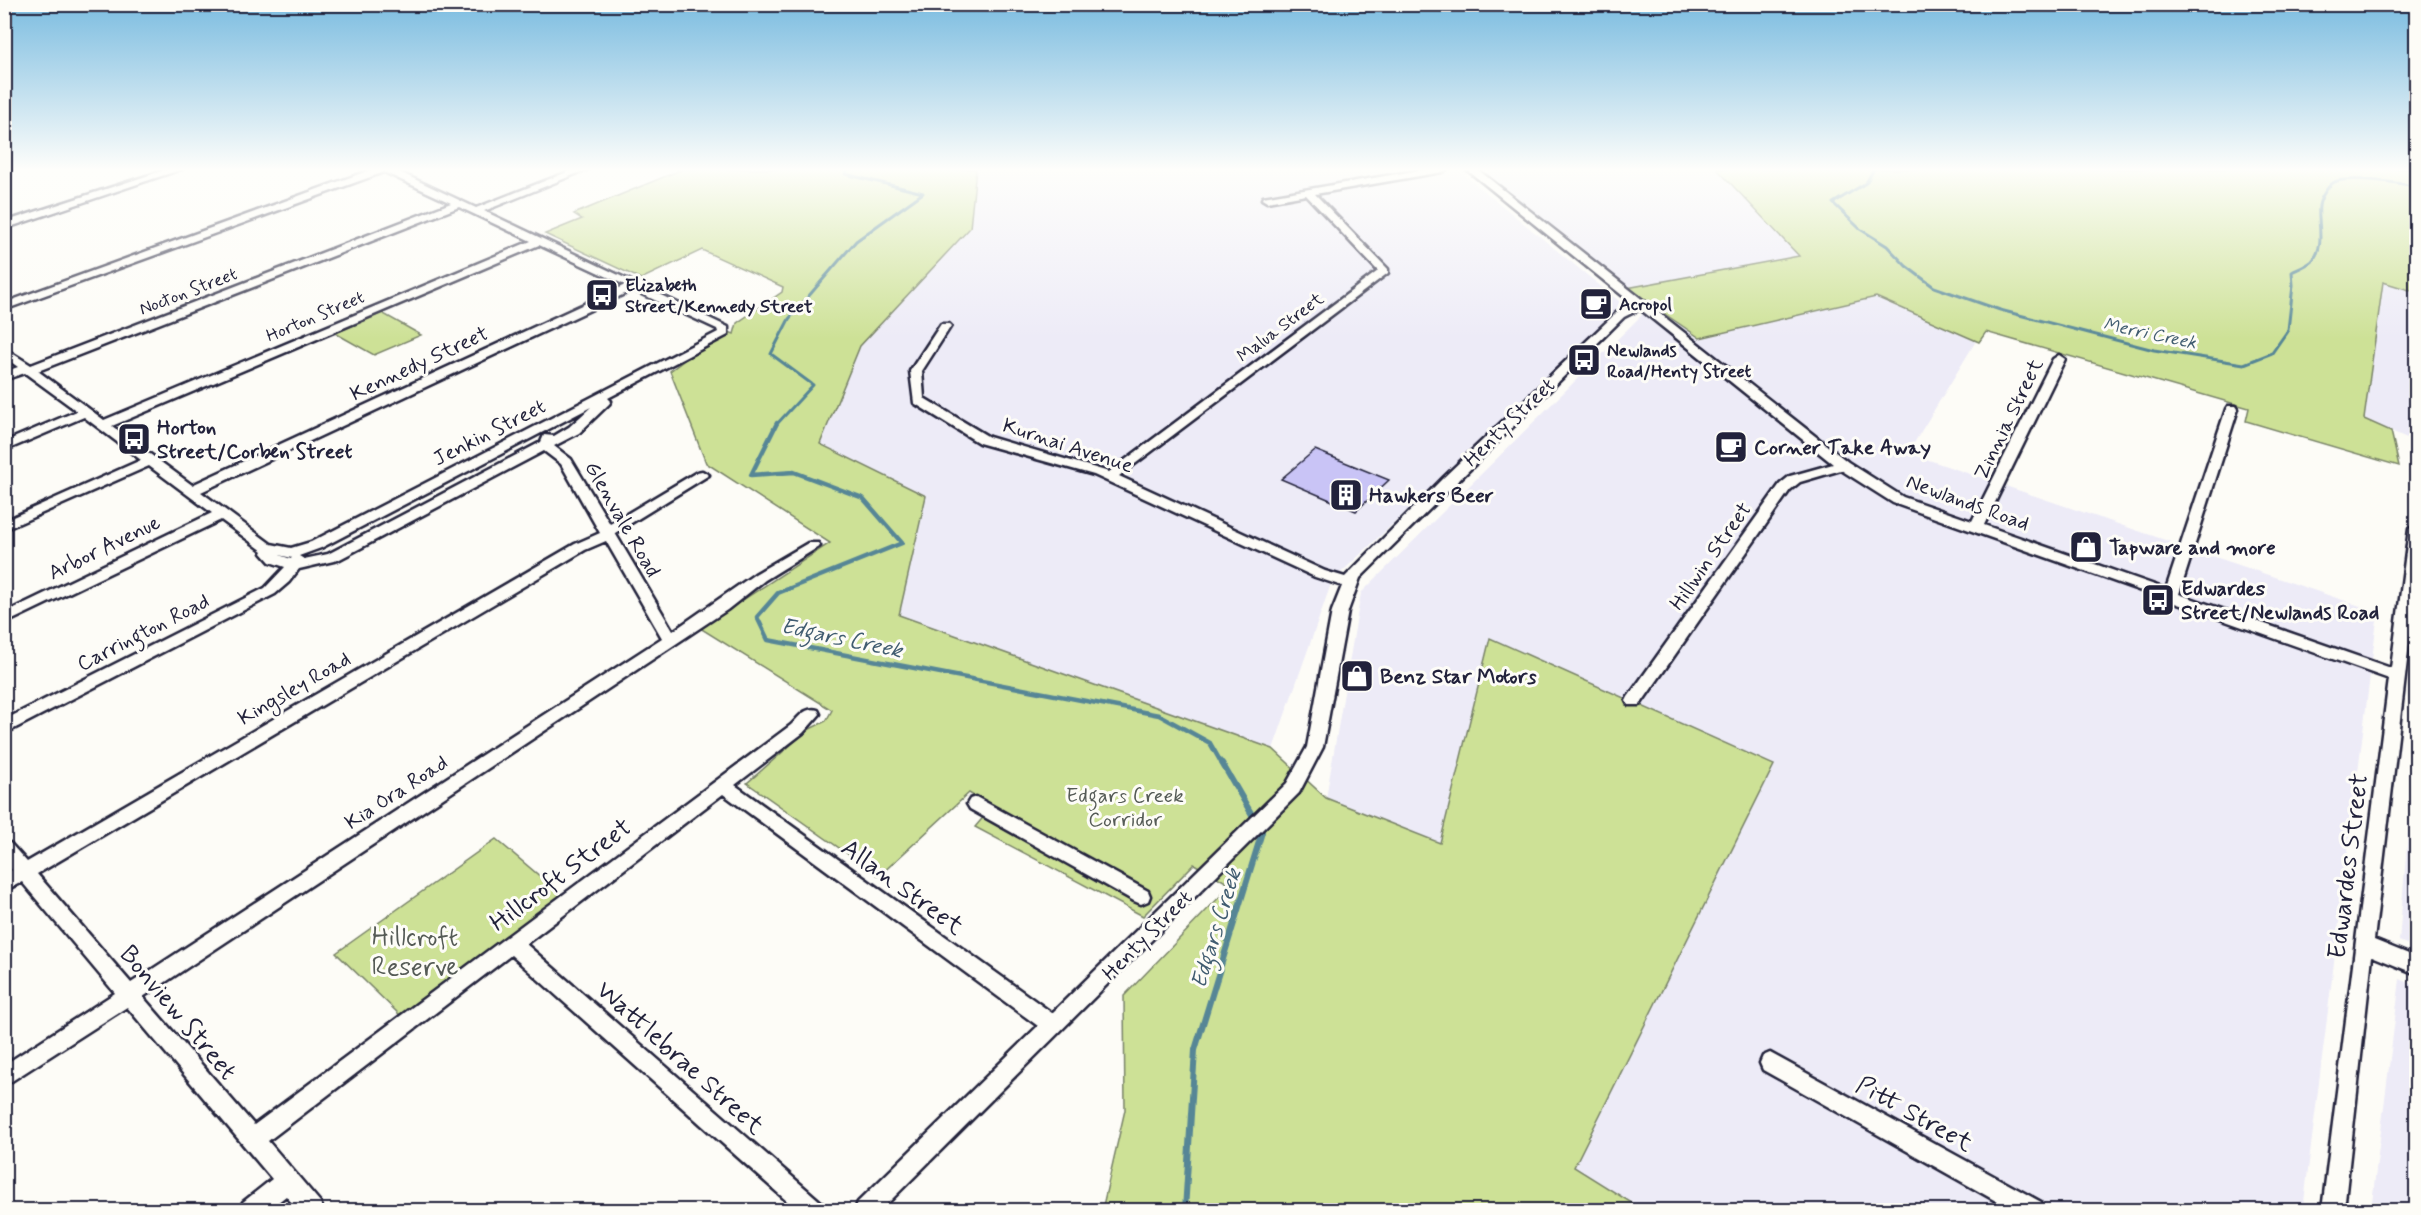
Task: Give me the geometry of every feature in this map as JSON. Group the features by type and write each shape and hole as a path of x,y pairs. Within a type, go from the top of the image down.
{"street":[{"path":"7,307 229,226"},
{"name":"Nocton Street","path":"4,376 28,369 402,226"},
{"path":"505,226 632,286"},
{"name":"Malua Street","path":"1110,477 1384,272 1340,226"},
{"name":"Newlands Road","path":"1542,226 1843,465 1898,500 2398,676"},
{"name":"Horton Street","path":"103,425 540,241"},
{"name":"Jenkin Street","path":"266,548 292,553 319,544 720,337 724,330 632,286"},
{"name":"Kennedy Street","path":"190,491 632,286"},
{"name":"Henty Street","path":"866,1210 1210,873 1293,788 1315,747 1334,640 1350,583 1363,564 1611,323 1630,307 1641,304"},
{"name":"Kurnai Avenue","path":"945,326 916,371 918,400 984,440 1110,477 1320,574 1350,583"},
{"path":"4,351 222,514 266,548 271,556 279,561 294,564 312,563 339,554 546,446 574,430 617,389"},
{"name":"Zinnia Street","path":"1976,528 2059,359"},
{"path":"2171,597 2232,409"},
{"path":"4,447 86,412"},
{"path":"540,428 550,436 546,446"},
{"name":"Glenvale Road","path":"546,446 566,462 670,638"},
{"path":"4,526 150,461"},
{"name":"Hillwin Street","path":"1634,701 1785,487 1801,476 1843,465"},
{"name":"Kingsley Road","path":"4,884 607,533 702,475"},
{"name":"Arbor Avenue","path":"4,618 222,514"},
{"name":"Edwardes Street","path":"2333,1210 2416,529"},
{"path":"319,544 339,554"},
{"name":"Carrington Road","path":"4,728 270,591 284,579 294,564 319,544"},
{"name":"Kia Ora Road","path":"4,1077 722,606 760,577 813,546"},
{"name":"Hillcroft Street","path":"252,1140 797,729 812,714"},
{"name":"Allan Street","path":"723,785 1054,1026"},
{"path":"976,804 1141,896"},
{"name":"Bonview Street","path":"4,848 312,1210"},
{"name":"Wattlebrae Street","path":"512,944 813,1210"},
{"path":"2364,944 2416,966"},
{"name":"Pitt Street","path":"1770,1063 2033,1210"},
{"path":"250,1210 287,1181"}],"shaded area":[{"path":"970,226 1527,226 1625,306 1332,581 1273,749 898,615 926,496 819,445 860,346"},
{"path":"1551,226 1770,226 1799,256 1627,288"},
{"path":"2383,282 2416,292 2416,442 2364,419"},
{"path":"1876,297 1976,341 1908,453 2378,612 2303,1210 1643,1210 1574,1167 1774,765 1490,638 1440,844 1326,798 1361,593 1652,305 1700,338"},
{"path":"2416,736 2416,948 2399,941"},
{"path":"2400,979 2416,986 2416,1210 2371,1210"}],"green space":[{"name":"Edgars Creek Corridor","path":"565,226 970,226 860,346 820,444 926,496 899,615 1273,749 1326,798 1440,843 1490,638 1774,765 1574,1167 1643,1210 1102,1210 1125,1110 1124,996 1231,885 1194,864 1143,916 975,827 992,807 969,793 879,876 747,783 808,730 826,721 832,710 700,628 830,543 706,463 670,371 724,330 734,334 737,323 782,292 783,287 702,250 641,279 545,234"},
{"path":"1770,226 2416,226 2416,292 2383,282 2364,419 2391,431 2399,466 2246,421 2249,408 1986,332 1979,342 1876,297 1700,338 1627,288 1799,256"},
{"path":"382,313 421,335 374,355 335,333"},
{"name":"Hillcroft Reserve","path":"496,839 562,895 401,1016 336,953"}],"building":[{"name":"Hawkers Beer","path":"1315,450 1389,480 1356,511 1281,479"}],"waterway":[{"name":"Edgars Creek","path":"776,425 813,385 771,354 789,319 856,241 877,226"},
{"name":"Merri Creek","path":"1857,226 1887,246 1906,266 1934,287 2000,310 2154,350 2244,364 2272,353 2288,330 2293,285 2292,272 2310,262 2316,255 2320,241 2319,226"},
{"name":"Edgars Creek","path":"776,425 751,475 794,472 863,498 902,543 778,593 757,617 768,640 1159,715 1210,743 1222,764"},
{"name":"Edgars Creek","path":"1185,1210 1195,1050 1262,832 1222,763"}],"place":[{"name":"Elizabeth Street/Kennedy Street","path":"602,295"},
{"name":"Acropol","path":"1596,304"},
{"name":"Newlands Road/Henty Street","path":"1584,360"},
{"name":"Horton Street/Corben Street","path":"134,439"},
{"name":"Corner Take Away","path":"1731,447"},
{"name":"Hawkers Beer","path":"1346,495"},
{"name":"Tapware and more","path":"2086,547"},
{"name":"Edwardes Street/Newlands Road","path":"2158,600"},
{"name":"Benz Star Motors","path":"1357,676"}]}
